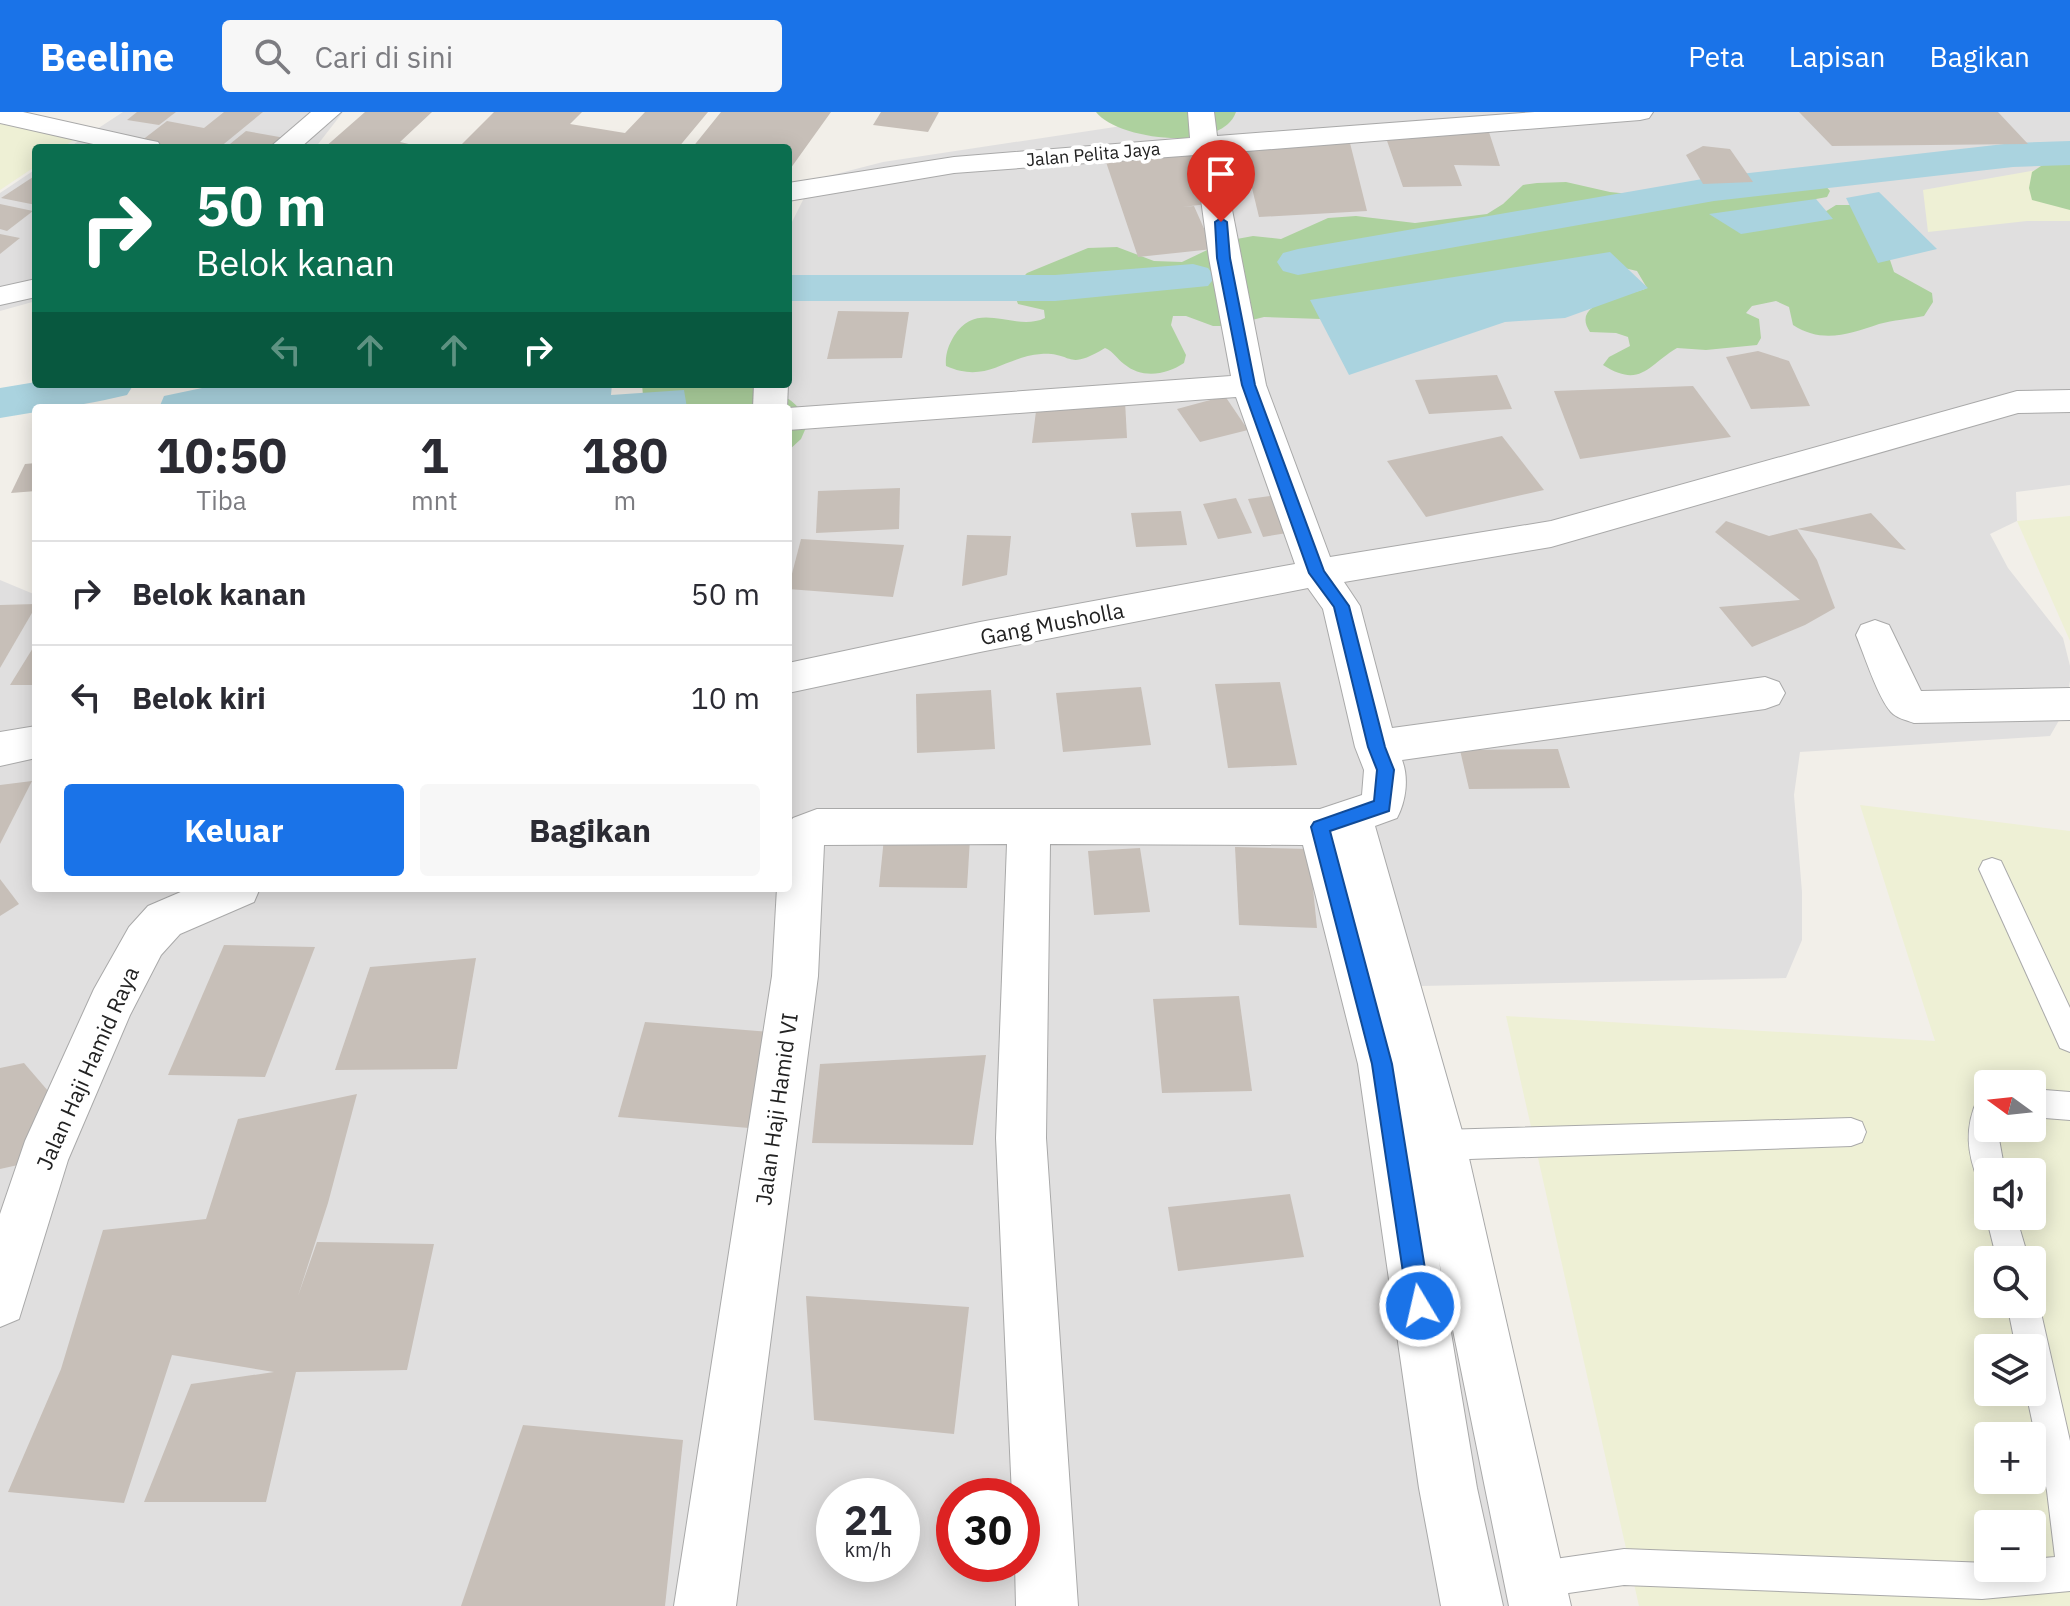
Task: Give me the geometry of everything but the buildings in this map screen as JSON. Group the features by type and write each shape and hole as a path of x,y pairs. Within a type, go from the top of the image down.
{"street":[{"path":"288,144 328,112"},
{"path":"1201,112 1204,145 1209,156 1224,258 1249,385 1317,573 1341,606 1376,747 1385,770 1382,806 1336,822"},
{"name":"Jalan Pelita Jaya","path":"792,192 954,165 1640,112"},
{"path":"0,115 130,144"},
{"path":"0,296 32,289"},
{"path":"792,419 1249,385"},
{"name":"Gang Musholla","path":"792,677 980,637 1317,573 1551,534 2017,402 2070,401"},
{"path":"1875,635 1905,701 1914,707 2070,704"},
{"path":"1376,747 1765,693"},
{"path":"0,749 32,743"},
{"path":"1336,822 1441,1145 1537,1593"},
{"path":"1336,822 1382,1064 1448,1488 1472,1606"},
{"name":"Jalan Haji Hamid VI","path":"705,1606 795,976 802,840 808,831 817,827 1336,822"},
{"path":"1029,826 1021,1138 1047,1606"},
{"name":"Jalan Haji Hamid Raya","path":"0,1300 43,1159 111,1004 145,941 164,920 229,892"}],"lane":[{"path":"1992,869 2070,1039"},
{"path":"2046,1104 2070,1106"},
{"path":"1441,1145 1851,1132"},
{"path":"2026,1318 2064,1491 2070,1550"},
{"path":"1537,1593 1624,1567 1982,1581 2070,1573"}],"shaded area":[{"path":"123,112 343,112 318,144 74,144"},
{"path":"1214,112 2070,112 2070,485 2016,492 2017,521 1990,534 2008,568 2063,638 2070,666 2065,710 2050,736 1800,752 1794,795 1802,892 1802,940 1786,978 1421,986 1549,1606 0,1606 0,580 32,593 32,892 792,892 792,404 785,404 787,388 792,388 792,222 813,180 883,162"},
{"path":"32,172 32,302 0,311 0,193"}],"green space":[{"path":"1096,112 1236,112 1227,125 1211,133 1169,138 1125,130 1107,122"},
{"path":"0,119 79,136 68,144 32,144 32,169 0,190"},
{"path":"2070,144 2070,221 2027,221 1928,232 1923,190 2059,166 2062,162 2049,146"},
{"path":"2070,160 2070,210 2032,200 2029,188 2032,172 2044,164"},
{"path":"1796,178 1824,184 1830,191 1827,197 1816,199 1820,215 1836,205 1850,205 1888,254 1894,272 1932,293 1933,302 1924,316 1825,336 1793,325 1789,307 1776,301 1752,306 1746,313 1759,319 1761,338 1757,345 1706,350 1677,348 1643,372 1627,375 1603,365 1609,357 1630,346 1628,337 1616,333 1590,332 1586,322 1587,313 1594,307 1647,288 1637,271 1624,268 1321,319 1264,317 1228,326 1213,326 1186,316 1173,316 1171,325 1186,355 1184,363 1162,373 1131,369 1105,348 1083,359 1041,354 984,371 960,371 946,366 947,351 954,336 974,319 1033,322 1045,318 1044,310 1018,304 1012,288 1027,273 1088,248 1117,247 1154,261 1182,262 1226,241 1253,236 1281,239 1328,218 1356,216 1415,223 1487,214 1523,185 1537,183 1566,182 1639,195 1683,190 1689,184 1701,181 1749,186"},
{"path":"642,388 764,388 796,406 808,423 801,439 792,447 792,404 644,404"},
{"path":"2070,516 2070,641 2017,521"},
{"path":"1860,805 2070,831 2070,1606 1639,1606 1506,1016 1935,1041"}],"water":[{"path":"1879,192 1937,249 1878,263 1846,198"},
{"path":"1816,199 1833,219 1741,234 1709,214"},
{"path":"1610,252 1648,288 1565,318 1505,322 1349,375 1310,300"},
{"path":"202,388 612,388 611,395 684,390 686,404 161,404 164,396"}],"waterway":[{"path":"1298,262 1714,189 2013,155 2070,153"},
{"path":"792,288 1055,288 1193,277"},
{"path":"0,403 88,388"}],"route":[{"path":"1221,222 1224,258 1249,385 1317,573 1341,606 1376,747 1385,770 1382,806 1320,827 1382,1064 1420,1306"}]}
